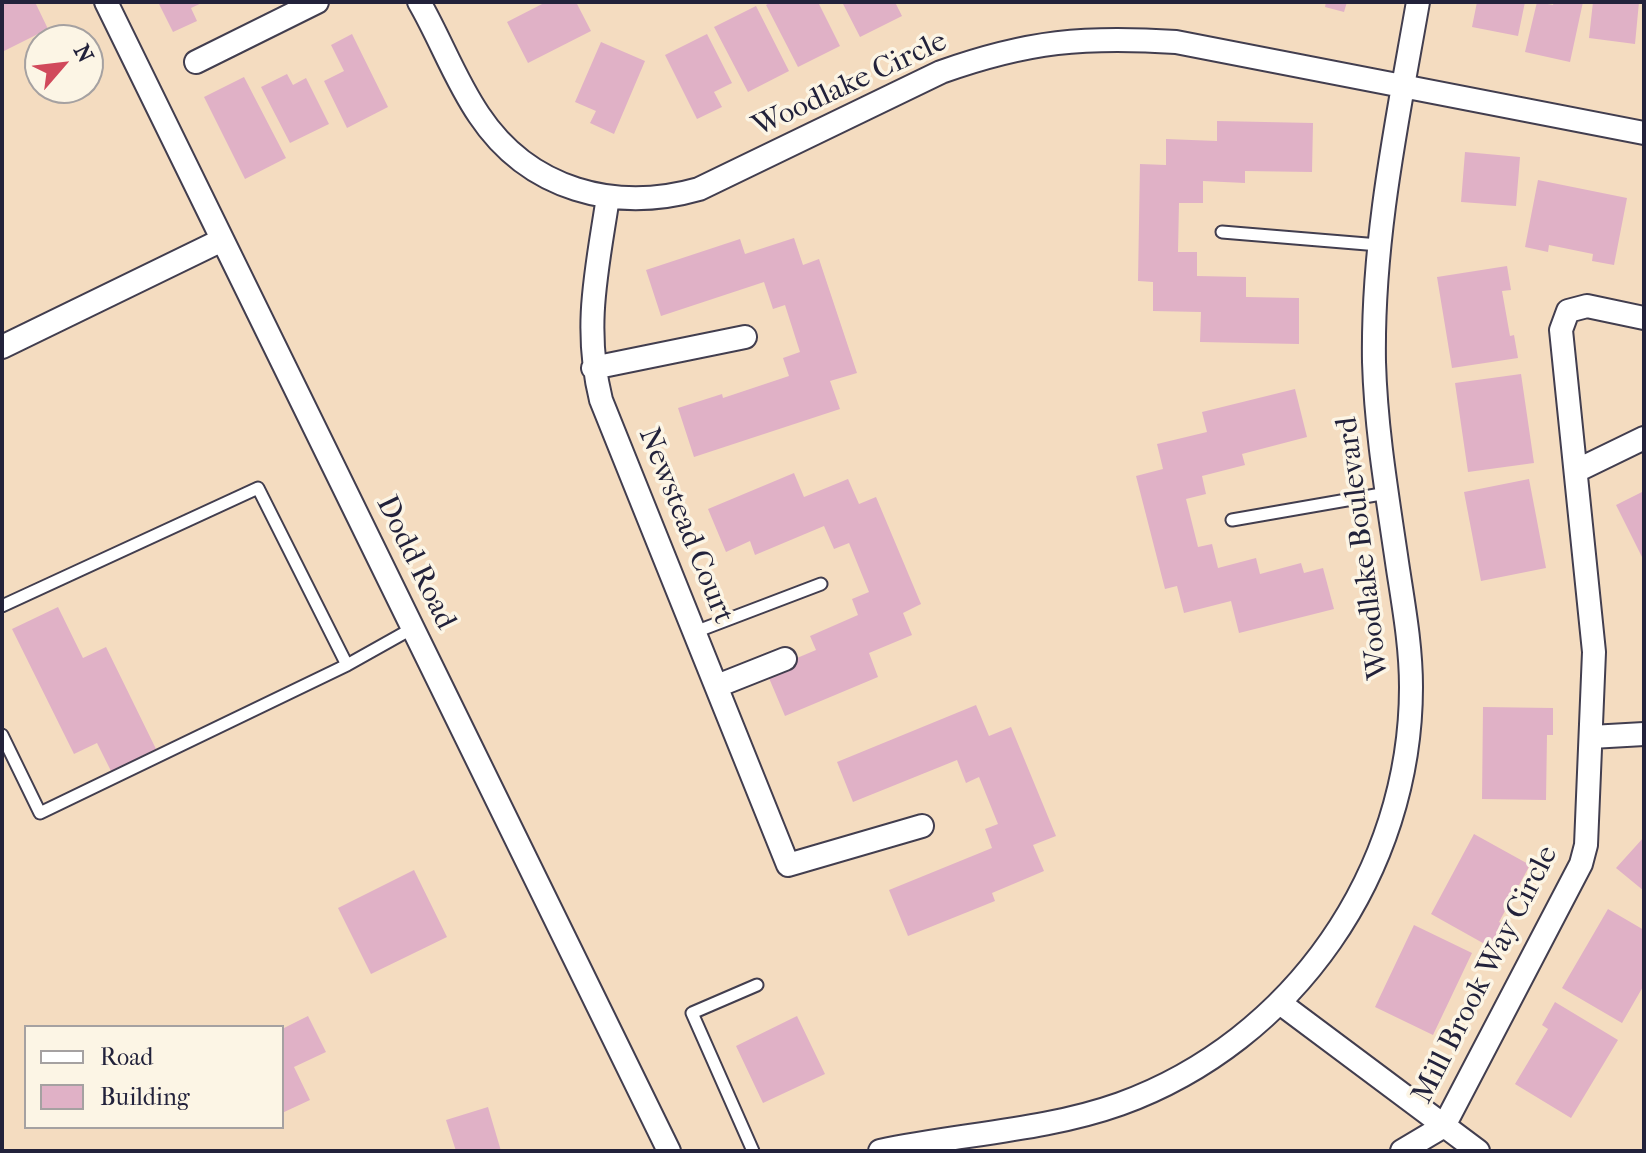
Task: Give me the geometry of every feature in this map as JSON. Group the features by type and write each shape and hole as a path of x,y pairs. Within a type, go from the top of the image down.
{"street":[{"name":"Dodd Road","path":"106,2 669,1151"},
{"path":"196,62 317,2"},
{"name":"Woodlake Circle","path":"419,2 477,113 505,146 521,161 559,183 608,197 657,198 699,189 941,72 979,59 1057,41 1116,38 1176,42 1644,133"},
{"name":"Woodlake Boulevard","path":"892,1150 1060,1121 1118,1105 1155,1090 1208,1061 1280,1003 1332,941 1369,878 1391,823 1410,725 1410,646 1379,447 1374,364 1374,287 1384,192 1418,2"},
{"name":"Newstead Court","path":"608,197 590,318 593,368 601,400 788,865 922,826"},
{"path":"2,347 222,240"},
{"name":"Mill Brook Way Circle","path":"1402,1151 1444,1126 1581,864 1586,845 1594,652 1561,330 1568,311 1587,306 1644,318"},
{"path":"593,368 745,337"},
{"path":"1576,471 1644,438"},
{"path":"717,686 785,659"},
{"path":"1591,737 1644,734"},
{"path":"1280,1003 1478,1151"}],"lane":[{"path":"1222,232 1379,245"},
{"path":"2,606 258,488 347,665"},
{"path":"1232,520 1387,493"},
{"path":"695,632 821,584"},
{"path":"2,735 40,813 347,665 413,628"},
{"path":"753,1151 692,1013 757,985"}],"building":[{"path":"2,2 35,2 46,24 24,24 24,41 2,52"},
{"path":"158,2 204,2 191,8 197,21 173,32"},
{"path":"546,2 576,2 591,31 528,63 507,22"},
{"path":"771,2 818,2 840,46 798,67 766,5"},
{"path":"842,2 895,2 902,16 860,37"},
{"path":"1326,2 1347,2 1344,12 1325,7"},
{"path":"1477,2 1525,2 1518,36 1472,27"},
{"path":"1537,2 1553,5 1554,2 1583,2 1570,62 1525,52"},
{"path":"1593,2 1639,2 1635,44 1589,38"},
{"path":"756,6 789,71 748,92 714,27"},
{"path":"352,34 388,107 347,128 324,81 344,71 331,45"},
{"path":"707,34 732,83 714,92 722,107 697,119 665,55"},
{"path":"601,42 645,61 614,134 590,123 596,111 575,102"},
{"path":"287,74 293,85 306,78 329,124 290,143 261,87"},
{"path":"244,77 286,158 245,179 204,97"},
{"path":"1217,121 1313,123 1312,172 1245,171 1245,183 1203,181 1203,203 1179,203 1178,252 1197,252 1197,276 1246,277 1246,297 1299,298 1299,344 1200,342 1201,312 1153,311 1153,282 1138,281 1140,164 1166,165 1166,139 1217,141"},
{"path":"1465,152 1520,157 1516,206 1461,202"},
{"path":"1538,180 1627,198 1614,265 1592,261 1593,254 1549,245 1548,252 1525,247"},
{"path":"794,238 803,265 819,259 857,373 830,381 840,409 694,457 678,408 722,394 723,398 789,376 783,358 800,352 785,305 773,309 764,282 661,316 646,270 740,239 745,254"},
{"path":"1507,266 1511,290 1502,291 1510,336 1514,335 1518,358 1452,368 1437,277"},
{"path":"1521,374 1534,463 1468,472 1455,383"},
{"path":"1295,389 1307,437 1242,454 1245,465 1202,476 1206,494 1186,499 1198,547 1212,544 1218,568 1256,558 1260,574 1301,563 1304,573 1323,568 1334,609 1239,633 1231,601 1184,613 1177,586 1165,589 1136,476 1163,469 1157,444 1207,432 1202,412"},
{"path":"794,473 804,497 848,479 859,504 876,497 921,604 903,613 912,635 869,653 878,677 785,716 766,671 816,650 810,636 858,615 852,599 869,592 849,543 834,549 824,526 755,555 750,541 726,552 708,509"},
{"path":"1529,479 1546,568 1481,581 1464,492"},
{"path":"1644,491 1644,561 1616,505"},
{"path":"58,607 83,658 106,647 156,749 111,771 97,743 74,754 12,629"},
{"path":"976,705 989,736 1011,727 1056,836 1033,845 1044,871 992,893 995,901 908,936 889,890 992,848 985,829 998,824 979,777 966,783 957,760 853,802 837,762"},
{"path":"1483,707 1553,708 1553,735 1547,735 1546,800 1482,799"},
{"path":"1474,834 1530,865 1499,922 1503,924 1490,947 1431,914"},
{"path":"1644,837 1644,891 1616,868"},
{"path":"414,870 447,937 371,974 338,908"},
{"path":"1608,909 1644,930 1644,985 1622,1023 1562,988"},
{"path":"1414,925 1472,953 1433,1035 1375,1007"},
{"path":"1555,1002 1618,1040 1571,1118 1515,1084 1548,1029 1542,1025"},
{"path":"308,1016 326,1052 294,1067 310,1100 284,1112 284,1028"},
{"path":"797,1016 825,1074 763,1103 736,1046"},
{"path":"488,1107 501,1151 456,1151 446,1120"}]}
